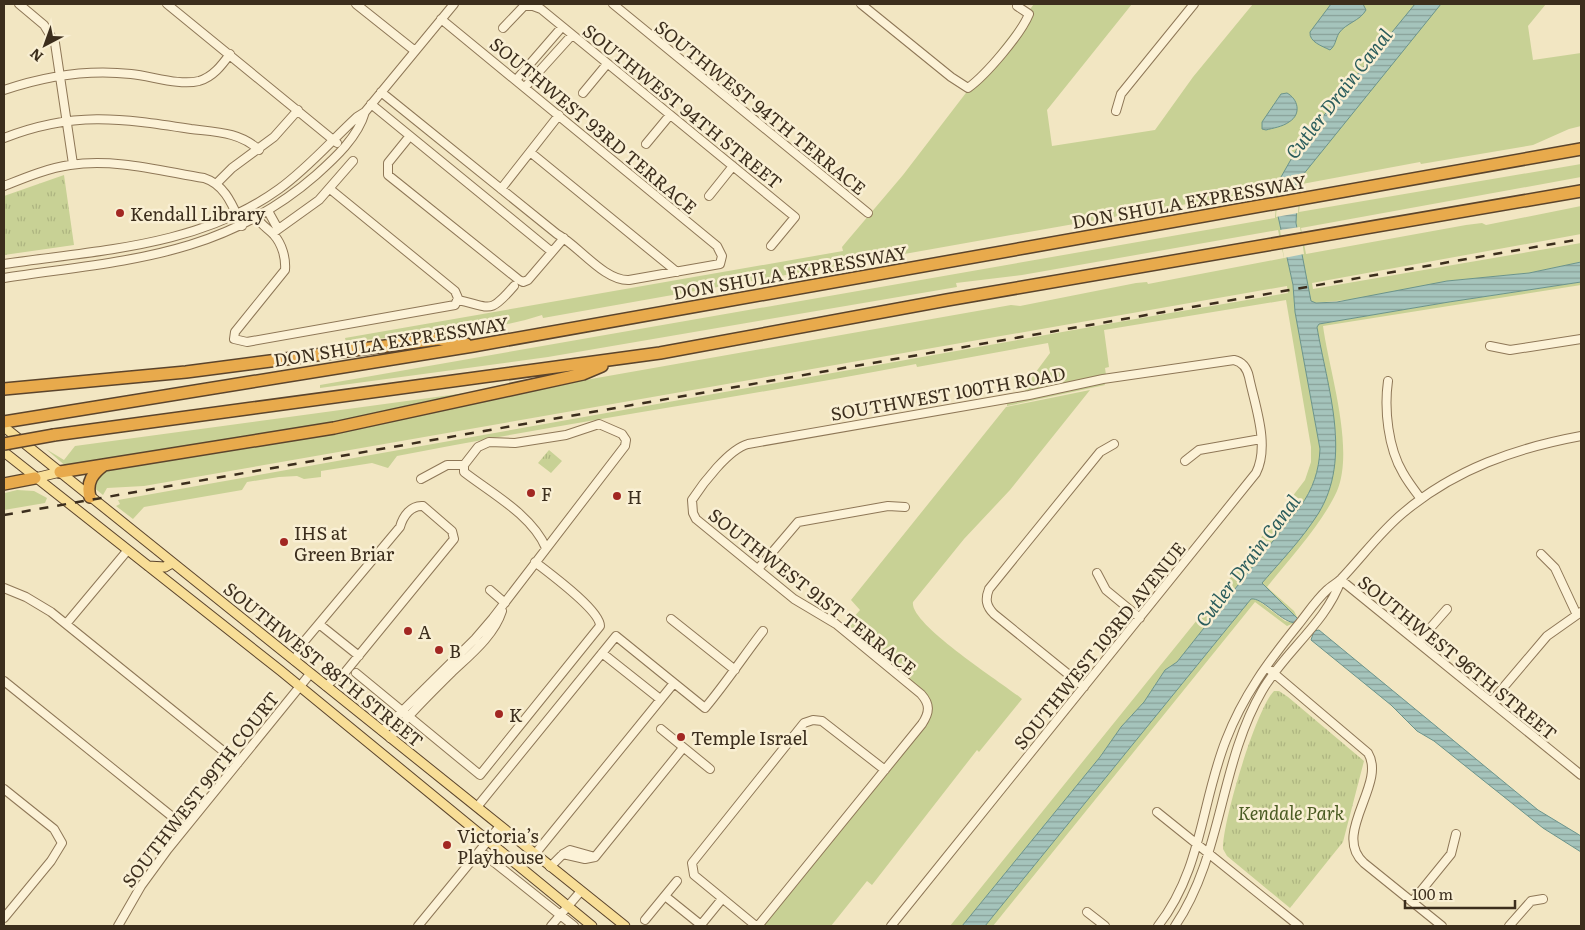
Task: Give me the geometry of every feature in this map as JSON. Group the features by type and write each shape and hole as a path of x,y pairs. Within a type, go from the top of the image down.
{"highway":[{"name":"DON SHULA EXPRESSWAY","path":"4,422 30,416 473,346 1581,149"},
{"path":"4,444 54,435 615,360 947,300 1581,191"},
{"path":"4,389 186,372 439,339 473,346"},
{"path":"60,472 256,442 408,413 583,374 615,360"},
{"path":"90,496 90,480 104,465"},
{"path":"4,484 35,478"}],"main road":[{"name":"SOUTHWEST 88TH STREET","path":"4,427 625,926"},
{"name":"SOUTHWEST 88TH STREET","path":"4,452 300,686 592,926"},
{"path":"35,478 60,472"},
{"path":"148,566 165,567 172,563"}],"street":[{"path":"19,4 44,25 53,38 61,74 73,164"},
{"path":"167,4 342,148"},
{"path":"356,4 414,51"},
{"path":"4,264 143,244 191,233 236,214 290,181 365,112 454,4"},
{"name":"SOUTHWEST 94TH TERRACE","path":"613,4 868,214"},
{"path":"861,4 951,77 968,88 1009,44 1026,20 1029,14 1017,6"},
{"path":"1116,112 1122,94 1194,4"},
{"name":"SOUTHWEST 94TH STREET","path":"503,28 517,10 526,5 541,10 562,26 795,217 771,246"},
{"name":"SOUTHWEST 93RD TERRACE","path":"441,19 717,246 722,258 720,264 677,272"},
{"path":"516,80 562,26"},
{"path":"525,87 572,35"},
{"path":"4,90 61,74 93,72 130,74 192,82 213,74 230,54"},
{"path":"583,93 607,64"},
{"path":"381,92 562,241 619,280 630,280 677,272"},
{"path":"371,104 552,252"},
{"path":"216,184 232,168 259,150 279,132 298,110"},
{"path":"4,278 146,256 193,245 242,226 268,212 314,176 342,148 359,126 365,112"},
{"path":"501,189 559,115"},
{"path":"646,144 670,115"},
{"path":"4,138 46,124 68,120 114,118 225,133 246,138 259,150"},
{"path":"410,137 388,163 388,175 517,279 525,281 562,241"},
{"path":"530,152 677,272"},
{"path":"257,218 265,229 275,231 310,208 330,189 353,161"},
{"path":"4,186 73,164 101,163 133,166 204,178 216,184 226,194 242,226"},
{"path":"709,196 733,166"},
{"path":"330,189 455,291 458,300"},
{"path":"268,212 283,252 285,270 236,332 234,339 239,342 451,307 458,300"},
{"path":"143,244 146,256"},
{"path":"458,300 484,307 493,307 514,286"},
{"path":"1490,346 1510,350 1581,339"},
{"name":"SOUTHWEST 100TH ROAD","path":"692,509 694,497 727,457 738,448 748,444 1029,395 1103,378 1226,361 1235,360 1241,362"},
{"name":"SOUTHWEST 103RD AVENUE","path":"891,926 1255,475 1262,454 1261,439 1249,377 1246,368 1241,362"},
{"path":"1388,381 1386,400 1395,456 1403,473 1421,499"},
{"path":"382,731 405,713 475,639 504,604 625,446 627,442 624,436 606,426 598,425 566,435 515,443 489,442 478,447 464,465 464,472 525,519 543,540 546,548"},
{"path":"1158,926 1182,889 1198,843 1217,764 1240,706 1265,666 1326,591 1340,580 1377,538 1421,499 1456,476 1498,457 1535,445 1581,436"},
{"path":"1185,461 1200,450 1261,439"},
{"path":"1084,687 994,614 986,603 988,592 996,581 1100,452 1114,444"},
{"path":"421,479 447,465 464,465"},
{"path":"295,661 302,644 400,527 402,521 412,508 422,506 451,530 455,538 342,676 334,679 326,686"},
{"path":"758,569 792,527 803,520 888,506 905,507"},
{"name":"SOUTHWEST 91ST TERRACE","path":"692,509 698,521 794,599 836,624 921,694 928,706 927,717 885,770"},
{"path":"66,624 127,550"},
{"path":"1491,702 1546,636 1579,612 1555,568 1541,554"},
{"path":"356,674 480,774 598,630 599,619 583,602 535,562"},
{"path":"1097,573 1106,590 1140,618"},
{"path":"1176,926 1193,896 1209,852 1239,741 1251,710 1274,673 1334,599 1340,580"},
{"name":"SOUTHWEST 96TH STREET","path":"1340,580 1581,774"},
{"path":"4,588 34,601 66,624 238,763"},
{"path":"490,590 504,604"},
{"path":"1418,642 1448,609"},
{"path":"671,618 735,670"},
{"path":"319,624 359,656"},
{"path":"477,808 616,636 706,708 763,631"},
{"path":"602,652 660,700"},
{"path":"1265,666 1361,745 1370,756 1372,772 1354,835 1354,849 1361,860 1442,926"},
{"name":"SOUTHWEST 99TH COURT","path":"118,926 141,886 185,828 310,674"},
{"path":"4,681 185,828"},
{"path":"535,854 674,683"},
{"path":"390,738 405,713"},
{"path":"812,720 822,721 885,770 757,926 694,875 691,868 695,858 804,724 812,720"},
{"path":"661,729 710,770"},
{"path":"550,867 562,854 570,850 595,857 683,748"},
{"path":"4,789 54,829 62,843 52,861 4,918"},
{"path":"1157,812 1299,926"},
{"path":"418,926 500,826"},
{"path":"1412,902 1451,854 1456,834"},
{"path":"480,851 574,926"},
{"path":"645,920 677,881"},
{"path":"551,926 581,891"},
{"path":"665,896 700,926 722,899"},
{"path":"1509,926 1531,901 1543,899"},
{"path":"1087,912 1105,926"}],"green space":[{"path":"1034,4 1132,4 1047,110 1052,146 1155,130 1193,77 1253,4 1546,4 1528,26 1533,60 1581,53 1581,126 1569,129 1533,145 1421,164 1420,162 1302,184 1299,212 1581,164 1581,177 1301,228 1306,254 1466,225 1482,223 1486,225 1581,206 1581,234 1312,283 1313,289 1581,243 1581,262 1529,273 1447,281 1368,298 1314,303 1311,301 1301,258 1295,208 1298,182 1307,170 1281,177 1278,216 1293,285 1295,312 1320,449 1317,472 1312,487 1300,507 1177,662 1165,670 1144,702 1121,727 1100,757 962,926 950,926 1214,599 1305,480 1311,462 1311,447 1286,300 1104,330 1109,367 1105,368 1106,375 1026,392 1024,388 1050,353 1048,343 917,367 916,364 397,456 388,468 372,463 321,471 321,477 304,479 297,476 279,477 247,482 242,490 144,507 133,519 116,506 120,504 118,500 1288,293 1287,286 144,486 107,488 103,495 93,487 93,482 105,471 540,388 1011,305 1020,306 1136,283 1147,282 1148,284 1284,258 1278,230 1022,275 956,283 957,287 548,357 320,388 320,385 1275,218 1277,188 543,318 542,315 494,327 346,342 345,338 843,251 842,247 903,175"},
{"path":"64,175 74,245 4,255 4,196"},
{"path":"1581,282 1581,285 1323,326 1342,432 1342,473 1337,491 1323,516 1267,587 1294,611 1298,619 1262,583 1318,514 1336,435 1317,327 1319,324"},
{"path":"1104,382 1105,385 1007,406 1007,402"},
{"path":"495,389 370,418 68,468 46,449 64,460 75,446"},
{"path":"1090,390 1010,490 964,539 913,602 916,612 941,638 1022,699 979,752 977,750 872,885 867,881 831,926 763,926 924,727 931,713 931,704 923,691 865,645 867,642 865,640 862,643 844,628 860,610 851,600 1006,407"},
{"path":"549,450 562,461 551,473 538,463"},
{"path":"17,490 34,491 47,498 45,503 4,510 5,493"},
{"path":"1255,598 1285,621 1294,623 1287,626 1255,602 993,926 985,926 1251,599"},
{"name":"Kendale Park","path":"1274,691 1279,691 1288,697 1364,761 1343,842 1290,908 1227,856 1223,849 1228,816 1241,767 1258,720"}],"water":[{"path":"1331,4 1363,4 1366,10 1339,33 1330,50 1314,41 1310,32"},
{"path":"1415,4 1441,4 1298,181 1296,223 1311,301 1316,303 1337,302 1447,281 1529,273 1581,262 1581,282 1319,324 1317,327 1334,422 1336,446 1334,470 1328,492 1318,514 1262,583 1298,619 1294,623 1288,621 1260,601 1251,599 985,926 962,926 1100,757 1121,727 1144,702 1165,670 1177,662 1300,507 1312,487 1317,472 1320,449 1295,312 1293,285 1278,216 1281,177 1298,147"},
{"path":"1287,93 1296,103 1296,115 1283,125 1266,130 1262,129 1262,122 1281,94"},
{"path":"1319,630 1538,810 1581,836 1581,852 1543,828 1434,741 1417,731 1391,705 1311,640 1314,631"}],"pier":[{"path":"1300,185 1298,213 1276,217 1278,188"},
{"path":"1300,227 1304,254 1284,258 1280,230"}],"railway":[{"path":"4,515 1581,239"}],"place":[{"name":"Kendall Library","path":"120,213"},
{"name":"F","path":"531,493"},
{"name":"H","path":"617,496"},
{"name":"IHS at Green Briar","path":"284,542"},
{"name":"A","path":"408,631"},
{"name":"B","path":"439,650"},
{"name":"K","path":"499,714"},
{"name":"Temple Israel","path":"681,737"},
{"name":"Victoria’s Playhouse","path":"447,845"}],"water label":[{"name":"Cutler Drain Canal","path":"1338,93"},
{"name":"Cutler Drain Canal","path":"1247,560"}]}
